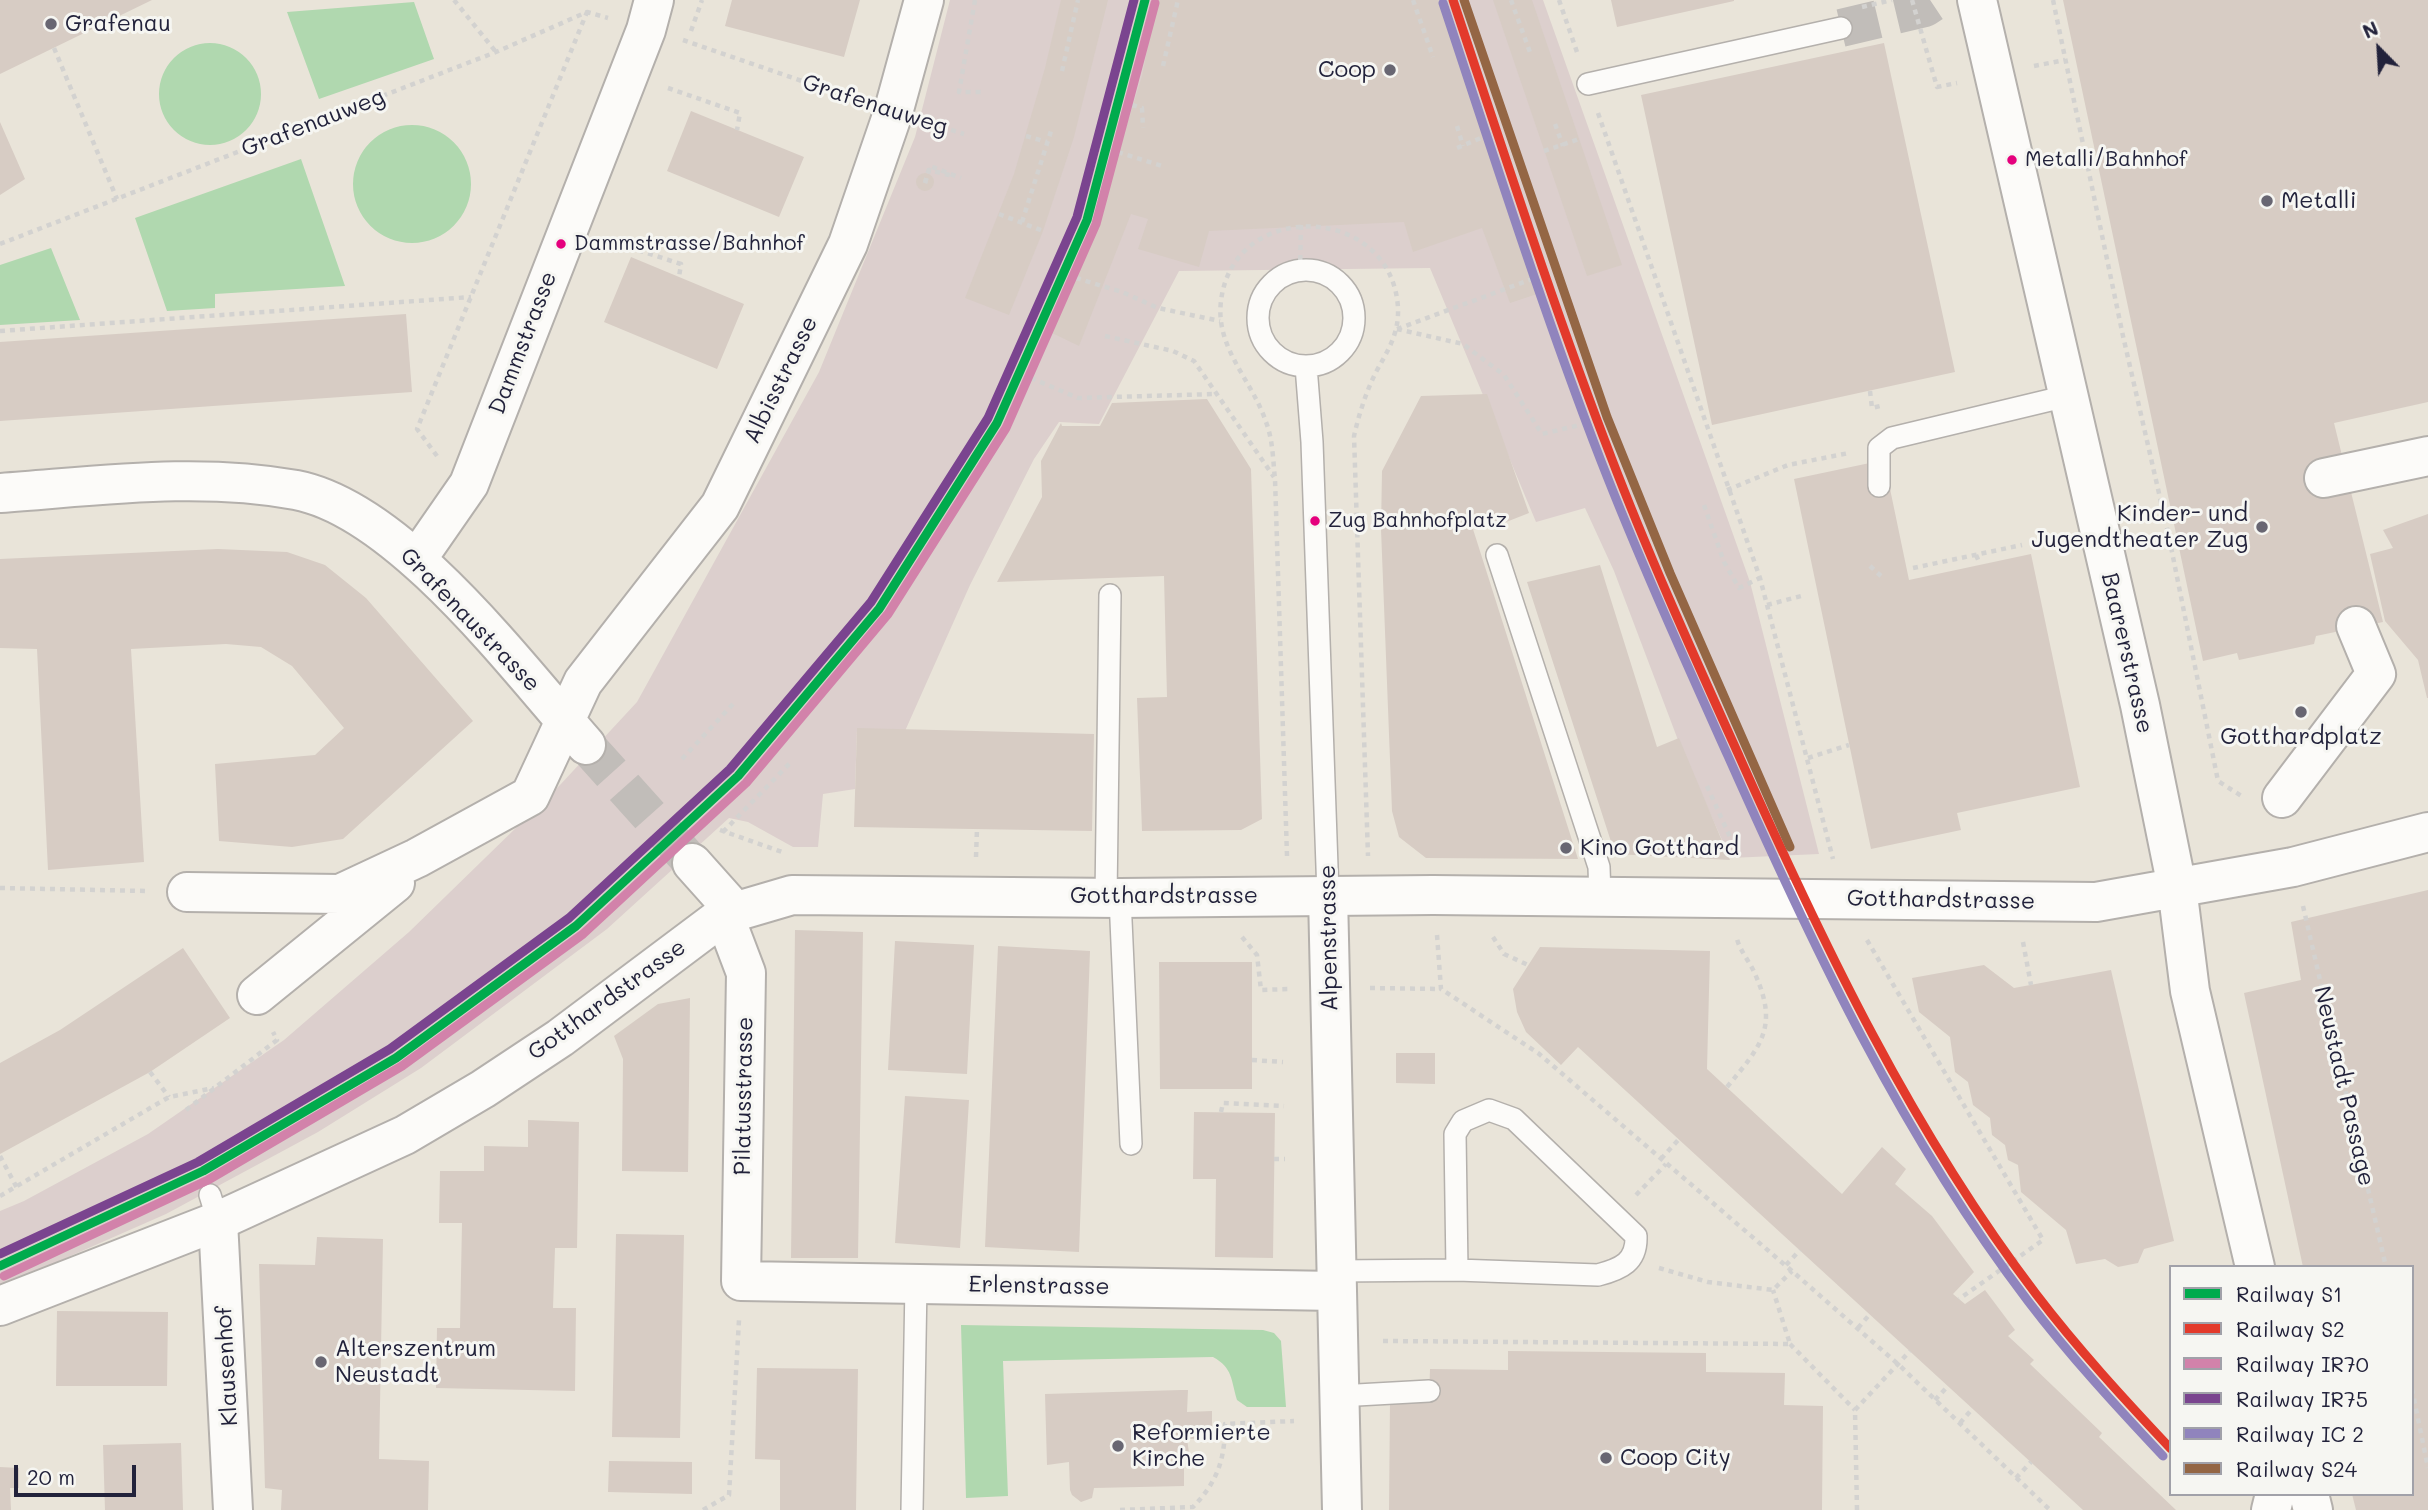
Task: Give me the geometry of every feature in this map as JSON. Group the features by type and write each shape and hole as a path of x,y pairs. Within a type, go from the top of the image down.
{"street":[{"name":"Dammstrasse","path":"417,559 469,484 646,30 654,0"},
{"name":"Albisstrasse","path":"576,734 583,682 720,506 848,244 893,113 924,0"},
{"name":"Baarerstrasse","path":"1977,0 2140,705 2177,887 2190,991 2255,1265"},
{"path":"2324,478 2428,456"},
{"name":"Grafenaustrasse","path":"0,493 192,479 298,491 362,517 417,559 576,734"},
{"path":"2282,799 2376,674 2356,626"},
{"path":"187,892 340,894 417,858 530,796 576,734"},
{"name":"Gotthardstrasse","path":"0,1306 214,1208 405,1135 483,1089 560,1038 729,913 792,895 1113,898 1433,895 2096,901 2293,867 2428,832"},
{"path":"257,995 385,893 417,858"},
{"path":"692,863 729,913"},
{"name":"Alpenstrasse","path":"1328,895 1342,1510"},
{"name":"Pilatusstrasse","path":"729,913 746,973 741,1281"},
{"name":"Klausenhof","path":"214,1208 233,1510"},
{"name":"Erlenstrasse","path":"741,1281 916,1284 1336,1281"}],"lane":[{"path":"1588,84 1841,28"},
{"path":"1300,270 1329,275 1350,298 1354,312 1354,327 1348,343 1337,355 1322,364 1290,364 1275,356 1264,344 1258,328 1257,312 1267,290 1285,275 1300,270"},
{"name":"Alpenstrasse","path":"1306,366 1312,442 1328,895"},
{"path":"1879,486 1879,448 1892,438 2067,397"},
{"path":"1497,555 1600,867 1600,897"},
{"path":"1110,595 1113,898 1131,1144"},
{"path":"1336,1281 1457,1270 1598,1275 1617,1270 1631,1261 1636,1250 1636,1236 1543,1150 1514,1119 1502,1112 1489,1110 1474,1114 1463,1121 1455,1134 1457,1270"},
{"path":"912,1510 916,1284"},
{"path":"1339,1396 1429,1391"}],"path":[{"path":"454,0 496,52"},
{"path":"687,41 702,0"},
{"path":"975,0 959,92 985,92"},
{"path":"1062,71 1078,0"},
{"path":"1163,66 1178,0"},
{"path":"1413,0 1433,57"},
{"path":"1511,0 1531,55"},
{"path":"1559,0 1572,38"},
{"path":"2053,0 2123,336 2169,537 2218,781 2251,803 2282,799"},
{"path":"443,465 417,429 587,12 614,20"},
{"name":"Grafenauweg","path":"0,244 496,52 587,12"},
{"name":"Grafenauweg","path":"676,38 893,113 964,134"},
{"path":"54,48 117,199"},
{"path":"1588,84 1727,490 1760,578 1834,861"},
{"path":"668,88 740,113 737,130"},
{"path":"1132,105 1142,108 1143,128"},
{"path":"1555,124 1563,146"},
{"path":"1457,126 1464,146"},
{"path":"1022,222 1052,127 1047,143 1026,136"},
{"path":"1457,148 1488,135"},
{"path":"1544,151 1579,139"},
{"path":"1118,152 1164,167"},
{"path":"925,183 930,166 961,177"},
{"path":"929,170 953,176"},
{"path":"999,214 1043,230"},
{"path":"1300,270 1301,225"},
{"path":"610,241 681,264 679,277"},
{"path":"1076,278 1122,292 1158,308 1220,321"},
{"path":"1535,278 1397,329 1463,344 1504,375 1542,434 1588,423"},
{"path":"0,331 471,297"},
{"path":"1105,336 1173,351 1195,361 1279,484"},
{"path":"1031,378 1078,398 1217,394"},
{"path":"1727,490 1788,465 1879,448"},
{"path":"1704,505 1724,562 1739,588 1760,578"},
{"path":"1913,568 2022,545"},
{"path":"1976,555 1980,564"},
{"path":"1870,566 1881,576"},
{"path":"1767,605 1805,595"},
{"path":"682,759 733,704"},
{"path":"1808,758 1849,745"},
{"path":"790,763 722,831 792,856"},
{"path":"1707,786 1739,858 1737,942 1766,1000 1766,1028 1758,1051 1727,1087"},
{"path":"1286,808 1290,802"},
{"path":"975,858 977,829"},
{"path":"0,888 187,892"},
{"path":"1433,895 1441,989 1538,1053 1786,1265 1899,1364 2050,1510"},
{"name":"Neustadt Passage","path":"2303,906 2386,1265"},
{"path":"1437,934 1451,935"},
{"path":"1479,935 1493,936 1504,954 1528,965"},
{"path":"2022,938 2031,985"},
{"path":"1884,969 2043,1240 1959,1299"},
{"path":"186,1110 257,1057"},
{"path":"1252,1060 1283,1062"},
{"path":"150,1072 169,1097"},
{"path":"0,1196 169,1097 214,1088"},
{"path":"1221,1112 1223,1103 1284,1105"},
{"path":"1661,1159 1679,1139"},
{"path":"0,1156 17,1188"},
{"path":"1275,1159 1285,1158"},
{"path":"1616,1216 1666,1164"},
{"path":"1786,1265 1800,1250"},
{"path":"1631,1261 1708,1282 1773,1290"},
{"path":"1773,1290 1793,1271"},
{"path":"703,1510 729,1495 741,1281"},
{"path":"1773,1290 1790,1344 1854,1410 1857,1510"},
{"path":"1858,1328 1870,1314"},
{"path":"1383,1341 1790,1344"},
{"path":"1854,1410 1910,1352"},
{"path":"1935,1400 1948,1386"},
{"path":"2414,1399 2428,1468"},
{"path":"1960,1423 1973,1408"},
{"path":"1120,1510 1194,1508 1215,1480 1225,1453 1225,1424 1294,1421"},
{"path":"2016,1478 2031,1462"}],"shaded area":[{"path":"950,0 1543,0 1750,582 1819,854 1730,858 1681,748 1614,571 1585,508 1536,522 1430,268 1179,271 1099,424 1059,422 1034,459 970,585 905,731 857,729 855,789 823,794 818,847 793,847 748,822 729,818 607,929 421,1068 318,1132 166,1214 0,1287 0,1211 24,1201 148,1134 284,1040 409,932 560,785 637,702 819,372 915,137"}],"green space":[{"path":"414,2 434,59 319,99 287,12"},
{"path":"210,43 230,46 253,65 258,74 261,94 258,114 239,137 230,142 210,145 190,142 167,123 162,114 159,94 162,74 181,51 190,46"},
{"path":"412,125 445,135 461,151 471,184 461,217 445,233 412,243 379,233 363,217 353,184 363,151 379,135"},
{"path":"301,159 345,286 215,294 215,308 167,311 135,218"},
{"path":"51,248 80,320 0,325 0,265"},
{"path":"961,1325 1263,1330 1274,1333 1281,1341 1286,1407 1247,1407 1237,1400 1228,1370 1213,1357 1003,1361 1008,1496 966,1498"}],"building":[{"name":"Grafenau","path":"0,0 152,0 0,74"},
{"path":"732,0 860,0 844,57 725,26"},
{"path":"1061,0 1108,0 1074,137 1043,231 1009,315 965,298 1014,174 1045,68"},
{"path":"1157,0 1442,0 1540,293 1510,303 1482,228 1413,252 1404,222 1209,231 1199,267 1138,249 1148,219 1131,214 1079,346 1052,333 1102,206 1142,76"},
{"path":"1493,0 1532,0 1622,265 1587,276"},
{"path":"1611,0 1734,0 1734,1 1617,27"},
{"name":"Metalli","path":"2063,0 2428,0 2428,402 2334,423 2383,622 2316,636 2314,644 2239,660 2237,653 2203,661"},
{"path":"1884,43 1955,372 1712,425 1641,95"},
{"path":"691,111 804,157 779,217 667,171"},
{"path":"0,122 25,179 0,195"},
{"path":"925,173 933,178 934,182 929,190 925,191 917,186 916,182 921,174"},
{"path":"631,257 744,304 717,369 604,322"},
{"path":"406,314 412,392 0,421 0,342"},
{"path":"1487,394 1529,513 1496,526 1472,526 1578,859 1426,858 1399,837 1392,811 1381,529 1382,471 1421,396"},
{"path":"1207,399 1251,469 1262,819 1241,830 1142,831 1137,698 1167,697 1164,576 997,582 1042,497 1041,461 1061,423 1062,426 1100,426 1112,403"},
{"path":"1884,460 1909,580 2031,554 2080,787 1957,813 1961,830 1871,849 1794,479"},
{"path":"2428,514 2427,698 2418,660 2385,621 2370,554 2393,548 2383,530"},
{"path":"218,549 287,552 325,565 366,598 473,721 343,839 292,847 219,841 215,764 315,755 344,728 292,666 261,647 226,644 131,649 144,862 48,870 37,649 0,648 0,559"},
{"path":"1600,565 1657,747 1679,738 1730,860 1615,854 1527,582"},
{"path":"857,728 1094,734 1092,831 854,827"},
{"path":"2428,890 2428,1510 2356,1510 2352,1496 2414,1496 2414,1265 2303,1265 2244,993 2301,980 2291,922"},
{"path":"795,930 863,932 858,1258 791,1258"},
{"path":"895,941 974,945 967,1074 888,1070"},
{"path":"998,946 1090,951 1079,1252 985,1247"},
{"path":"1540,947 1710,951 1707,1069 1842,1194 1882,1147 1906,1169 1895,1184 1932,1216 1974,1272 1953,1294 1965,1304 1985,1290 2015,1330 2008,1336 2034,1360 2030,1364 2102,1433 2099,1437 2176,1510 2083,1510 1578,1047 1561,1065 1526,1032 1517,1012 1513,989"},
{"path":"183,948 230,1018 150,1072 0,1154 0,1063 60,1030"},
{"path":"1159,962 1252,962 1252,1089 1160,1089"},
{"path":"1984,965 2014,988 2111,970 2174,1241 2144,1249 2138,1263 2118,1267 2105,1259 2076,1264 2066,1230 2021,1192 2018,1165 2008,1160 2005,1145 1992,1135 1990,1118 1973,1105 1968,1082 1955,1072 1950,1037 1919,1012 1912,978"},
{"path":"690,998 688,1172 622,1171 623,1059 614,1036 658,1004"},
{"path":"1396,1053 1435,1053 1435,1084 1396,1083"},
{"path":"905,1096 969,1100 960,1248 895,1243"},
{"path":"1194,1112 1275,1113 1273,1258 1215,1257 1216,1179 1193,1179"},
{"path":"528,1120 579,1122 577,1248 555,1248 553,1308 576,1308 575,1391 436,1388 437,1328 460,1328 462,1223 439,1223 440,1171 484,1171 484,1146 528,1147"},
{"path":"616,1234 684,1235 680,1438 612,1437"},
{"name":"Alterszentrum Neustadt","path":"317,1237 383,1239 379,1459 429,1461 428,1510 281,1510 282,1490 265,1488 259,1264 315,1265"},
{"path":"57,1311 168,1312 167,1386 56,1386"},
{"name":"Coop City","path":"1508,1351 1706,1353 1706,1372 1785,1373 1784,1405 1823,1406 1822,1510 1389,1510 1390,1401 1429,1401 1430,1369 1508,1370"},
{"path":"757,1368 858,1369 856,1510 780,1510 780,1460 755,1459"},
{"name":"Reformierte Kirche","path":"1188,1390 1187,1412 1212,1411 1212,1438 1187,1439 1190,1460 1184,1460 1184,1486 1094,1488 1092,1498 1081,1502 1070,1490 1069,1462 1047,1465 1045,1394"},
{"path":"181,1443 183,1510 105,1510 103,1445"},
{"path":"609,1461 692,1462 692,1494 608,1492"},
{"path":"0,1467 19,1468 19,1488 10,1488 11,1510 0,1510"}],"tunnel":[{"path":"1841,28 1925,8 1937,0"},
{"path":"586,745 692,863"}],"rail line":[{"name":"IR75","path":"0,1254 198,1162 390,1049 569,918 730,769 871,602 988,418 1077,217 1134,0"},
{"name":"S1","path":"0,1266 203,1171 396,1058 576,926 738,776 879,609 997,423 1087,220 1145,0"},
{"name":"S2","path":"1453,0 1549,286 1626,495 1723,721 1837,966 1910,1102 1991,1232 2068,1334 2169,1447"},
{"name":"S24","path":"1464,0 1607,417 1670,573 1790,847"},
{"name":"IR70","path":"4,1276 208,1180 402,1066 583,934 746,783 888,614 1006,428 1096,224 1155,3"}],"transit line":[{"path":"1443,3 1539,291 1616,498 1760,827 1827,968 1900,1106 1982,1238 2060,1341 2163,1456"}],"place":[{"name":"Grafenau","path":"51,24"},
{"name":"Coop","path":"1390,70"},
{"name":"Metalli/Bahnhof","path":"2012,160"},
{"name":"Metalli","path":"2267,201"},
{"name":"Dammstrasse/Bahnhof","path":"561,244"},
{"name":"Zug Bahnhofplatz","path":"1315,521"},
{"name":"Kinder- und Jugendtheater Zug","path":"2262,527"},
{"name":"Gotthardplatz","path":"2301,712"},
{"name":"Kino Gotthard","path":"1566,848"},
{"name":"Alterszentrum Neustadt","path":"321,1362"},
{"name":"Reformierte Kirche","path":"1118,1446"},
{"name":"Coop City","path":"1606,1458"}]}
